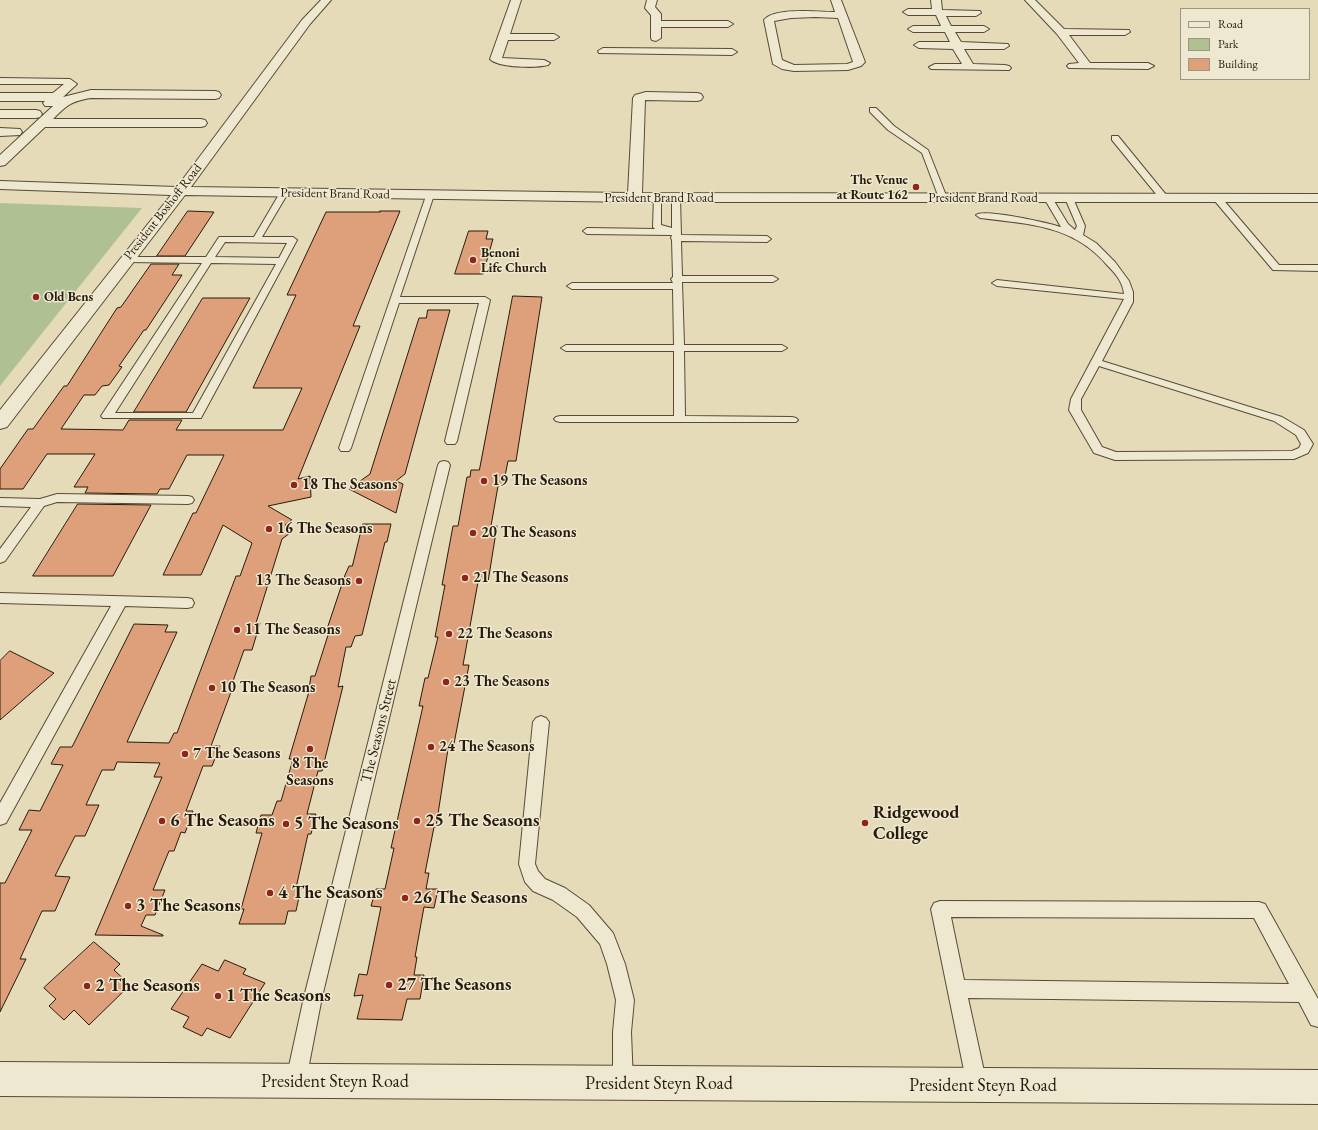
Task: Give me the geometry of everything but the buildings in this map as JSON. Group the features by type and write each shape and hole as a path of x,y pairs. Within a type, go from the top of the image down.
{"street":[{"name":"President Boshoff Road","path":"0,423 180,192 288,47 326,0"},
{"path":"516,0 496,58 497,60 544,63"},
{"path":"652,0 650,8 658,14 728,24"},
{"path":"836,0 842,15 859,62 848,67 794,68 786,67 777,62 768,20 771,17 782,15 842,15"},
{"path":"936,0 939,12 969,67"},
{"path":"1030,0 1061,32 1088,66"},
{"path":"908,12 976,13"},
{"path":"656,51 658,14"},
{"path":"913,29 984,28"},
{"path":"1061,32 1125,32"},
{"path":"503,36 554,37"},
{"path":"919,45 1004,46"},
{"path":"603,51 732,52"},
{"path":"1073,66 1148,66"},
{"path":"935,67 1005,68"},
{"path":"0,81 66,81 70,82 71,84 57,97 0,162"},
{"path":"0,147 16,132 66,100 78,96 91,94 215,95"},
{"path":"635,198 639,98 646,96 697,97"},
{"path":"0,97 57,97"},
{"path":"0,114 39,118 201,123"},
{"path":"0,132 16,132"},
{"name":"President Brand Road","path":"0,185 180,192 635,198 1318,198"},
{"name":"President Steyn Road","path":"0,1080 1318,1087"}],"lane":[{"path":"873,110 891,128 926,152 943,198"},
{"path":"1115,138 1164,198"},
{"path":"256,240 284,193"},
{"path":"345,448 430,195"},
{"path":"657,198 657,227 675,235"},
{"path":"676,198 675,235 680,419"},
{"path":"1048,198 1064,226 1109,260 1124,278 1130,292 1129,297 1076,399 1075,410 1098,450 1116,456 1294,455 1304,450 1307,444 1300,433 1278,419 1096,362"},
{"path":"1069,198 1081,226 1078,236"},
{"path":"1217,198 1276,268 1318,268"},
{"path":"980,215 1036,224 1078,236"},
{"path":"587,231 767,239"},
{"path":"222,239 293,240 197,416 107,416 208,260 222,239"},
{"path":"127,259 282,261"},
{"path":"572,286 773,279"},
{"path":"997,282 1129,297"},
{"path":"395,300 485,300 451,441"},
{"path":"566,348 782,348"},
{"path":"560,419 792,420"},
{"name":"The Seasons Street","path":"296,1082 313,997 331,930 444,465"},
{"path":"0,502 40,503 58,498 188,500"},
{"path":"0,558 40,503"},
{"path":"0,598 187,602"},
{"path":"0,818 121,601"},
{"path":"541,722 527,864 531,876 539,885 559,894 583,911 607,939 625,1000 622,1032 623,1084"},
{"path":"977,1085 940,909 1259,910 1318,1018"},
{"path":"957,989 1304,993"}],"green space":[{"name":"Old Bens","path":"0,203 142,208 0,386"}],"place":[{"name":"The Venue at Route 162","path":"916,187"},
{"name":"Benoni Life Church","path":"473,260"},
{"name":"Old Bens","path":"36,297"},
{"name":"19 The Seasons","path":"484,481"},
{"name":"18 The Seasons","path":"294,485"},
{"name":"16 The Seasons","path":"269,529"},
{"name":"20 The Seasons","path":"473,533"},
{"name":"21 The Seasons","path":"465,578"},
{"name":"13 The Seasons","path":"359,581"},
{"name":"11 The Seasons","path":"237,630"},
{"name":"22 The Seasons","path":"449,634"},
{"name":"23 The Seasons","path":"446,682"},
{"name":"10 The Seasons","path":"212,688"},
{"name":"24 The Seasons","path":"431,747"},
{"name":"8 The Seasons","path":"310,749"},
{"name":"7 The Seasons","path":"185,754"},
{"name":"6 The Seasons","path":"162,821"},
{"name":"25 The Seasons","path":"417,821"},
{"name":"Ridgewood College","path":"865,823"},
{"name":"5 The Seasons","path":"286,824"},
{"name":"4 The Seasons","path":"270,893"},
{"name":"26 The Seasons","path":"405,898"},
{"name":"3 The Seasons","path":"128,906"},
{"name":"27 The Seasons","path":"389,985"},
{"name":"2 The Seasons","path":"87,986"},
{"name":"1 The Seasons","path":"218,996"}]}
